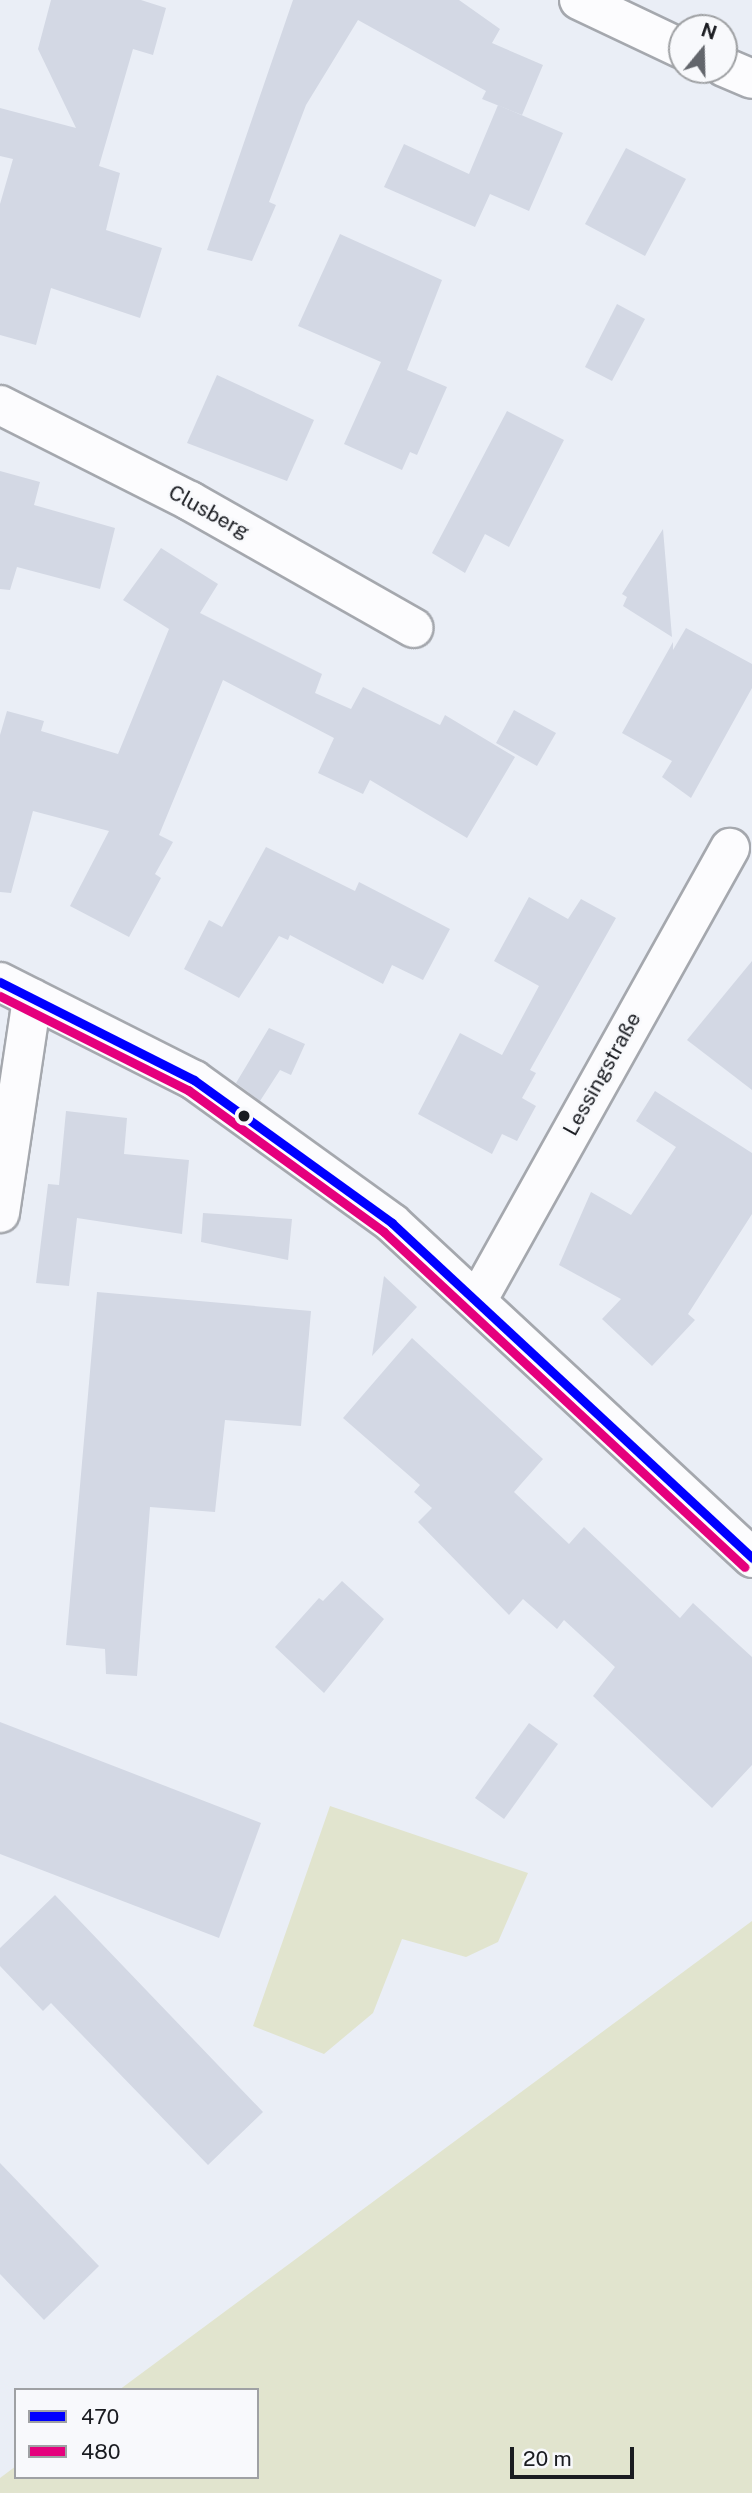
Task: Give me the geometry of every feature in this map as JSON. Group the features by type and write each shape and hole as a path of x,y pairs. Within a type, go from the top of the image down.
{"street":[{"path":"579,0 668,42"},
{"name":"Clusberg","path":"0,405 190,501 414,628"},
{"name":"Lessingstraße","path":"477,1301 730,848"},
{"path":"0,1213 16,990 194,1080 392,1223 752,1558"}],"green space":[{"path":"330,1806 528,1873 498,1942 466,1957 402,1939 373,2013 324,2054 253,2026"},
{"path":"752,1921 752,2493 0,2493 0,2478 14,2468 14,2479 259,2479 259,2388 122,2388"}],"building":[{"path":"51,0 141,0 166,8 153,55 133,49 99,166 120,173 106,230 162,248 140,318 51,288 36,345 0,335 0,204 13,159 0,156 0,108 76,128 38,49"},
{"path":"293,0 459,0 500,29 492,43 543,65 522,115 482,99 486,91 358,20 306,105 269,202 276,205 252,261 207,250"},
{"path":"498,105 563,133 529,211 490,194 475,227 384,187 404,144 469,174"},
{"path":"626,148 686,179 645,256 585,224"},
{"path":"340,234 442,280 407,370 447,387 417,455 410,452 402,470 344,444 381,362 298,326"},
{"path":"617,304 645,319 612,381 585,367"},
{"path":"217,375 314,420 287,481 187,443"},
{"path":"507,411 564,440 509,547 485,534 465,573 432,553"},
{"path":"0,471 40,482 34,505 115,528 100,589 17,567 10,590 0,589"},
{"path":"663,529 672,637 623,606 627,597 622,594"},
{"path":"161,548 218,584 200,613 322,674 315,693 351,709 363,687 440,725 445,715 515,757 467,838 370,780 363,794 318,773 334,738 223,680 159,835 173,842 155,874 161,878 129,937 70,906 109,831 33,811 11,893 0,892 0,735 7,711 44,721 41,731 118,754 169,629 123,600"},
{"path":"686,628 752,664 752,688 691,798 662,777 672,761 622,733 673,642 673,650"},
{"path":"514,710 556,733 537,766 496,743"},
{"path":"266,847 355,891 359,882 450,929 423,980 392,965 383,984 290,935 288,940 279,936 239,998 184,969 209,920 222,927"},
{"path":"529,897 568,919 581,899 616,918 530,1070 536,1073 522,1098 536,1106 517,1141 502,1134 492,1154 418,1114 460,1033 502,1055 539,986 494,961"},
{"path":"752,961 752,1090 687,1040"},
{"path":"269,1028 305,1044 291,1075 280,1070 260,1101 236,1083"},
{"path":"655,1091 752,1153 752,1214 688,1314 695,1320 652,1366 602,1319 621,1299 559,1265 591,1192 631,1215 676,1147 636,1121"},
{"path":"66,1111 127,1118 124,1154 189,1160 182,1234 77,1218 69,1286 36,1283 48,1184 59,1185"},
{"path":"203,1213 292,1219 288,1260 201,1242"},
{"path":"384,1276 417,1307 372,1356"},
{"path":"97,1292 311,1311 301,1426 225,1420 215,1512 150,1507 137,1676 106,1674 105,1649 66,1645"},
{"path":"412,1338 543,1459 514,1492 569,1544 584,1527 680,1618 693,1603 752,1657 752,1765 712,1808 593,1696 615,1667 564,1620 557,1629 523,1599 509,1615 418,1522 432,1508 414,1492 420,1485 343,1418"},
{"path":"342,1581 384,1619 324,1693 275,1647 319,1598 323,1601"},
{"path":"0,1722 261,1823 219,1938 0,1854"},
{"path":"529,1723 558,1744 504,1819 475,1798"},
{"path":"55,1895 263,2112 208,2165 51,2003 43,2011 0,1966 0,1948"},
{"path":"0,2163 99,2266 44,2320 0,2274"}],"transit line":[{"name":"470","path":"0,982 194,1080 392,1223 752,1558"},
{"name":"480","path":"0,996 188,1090 384,1232 744,1567"}]}
